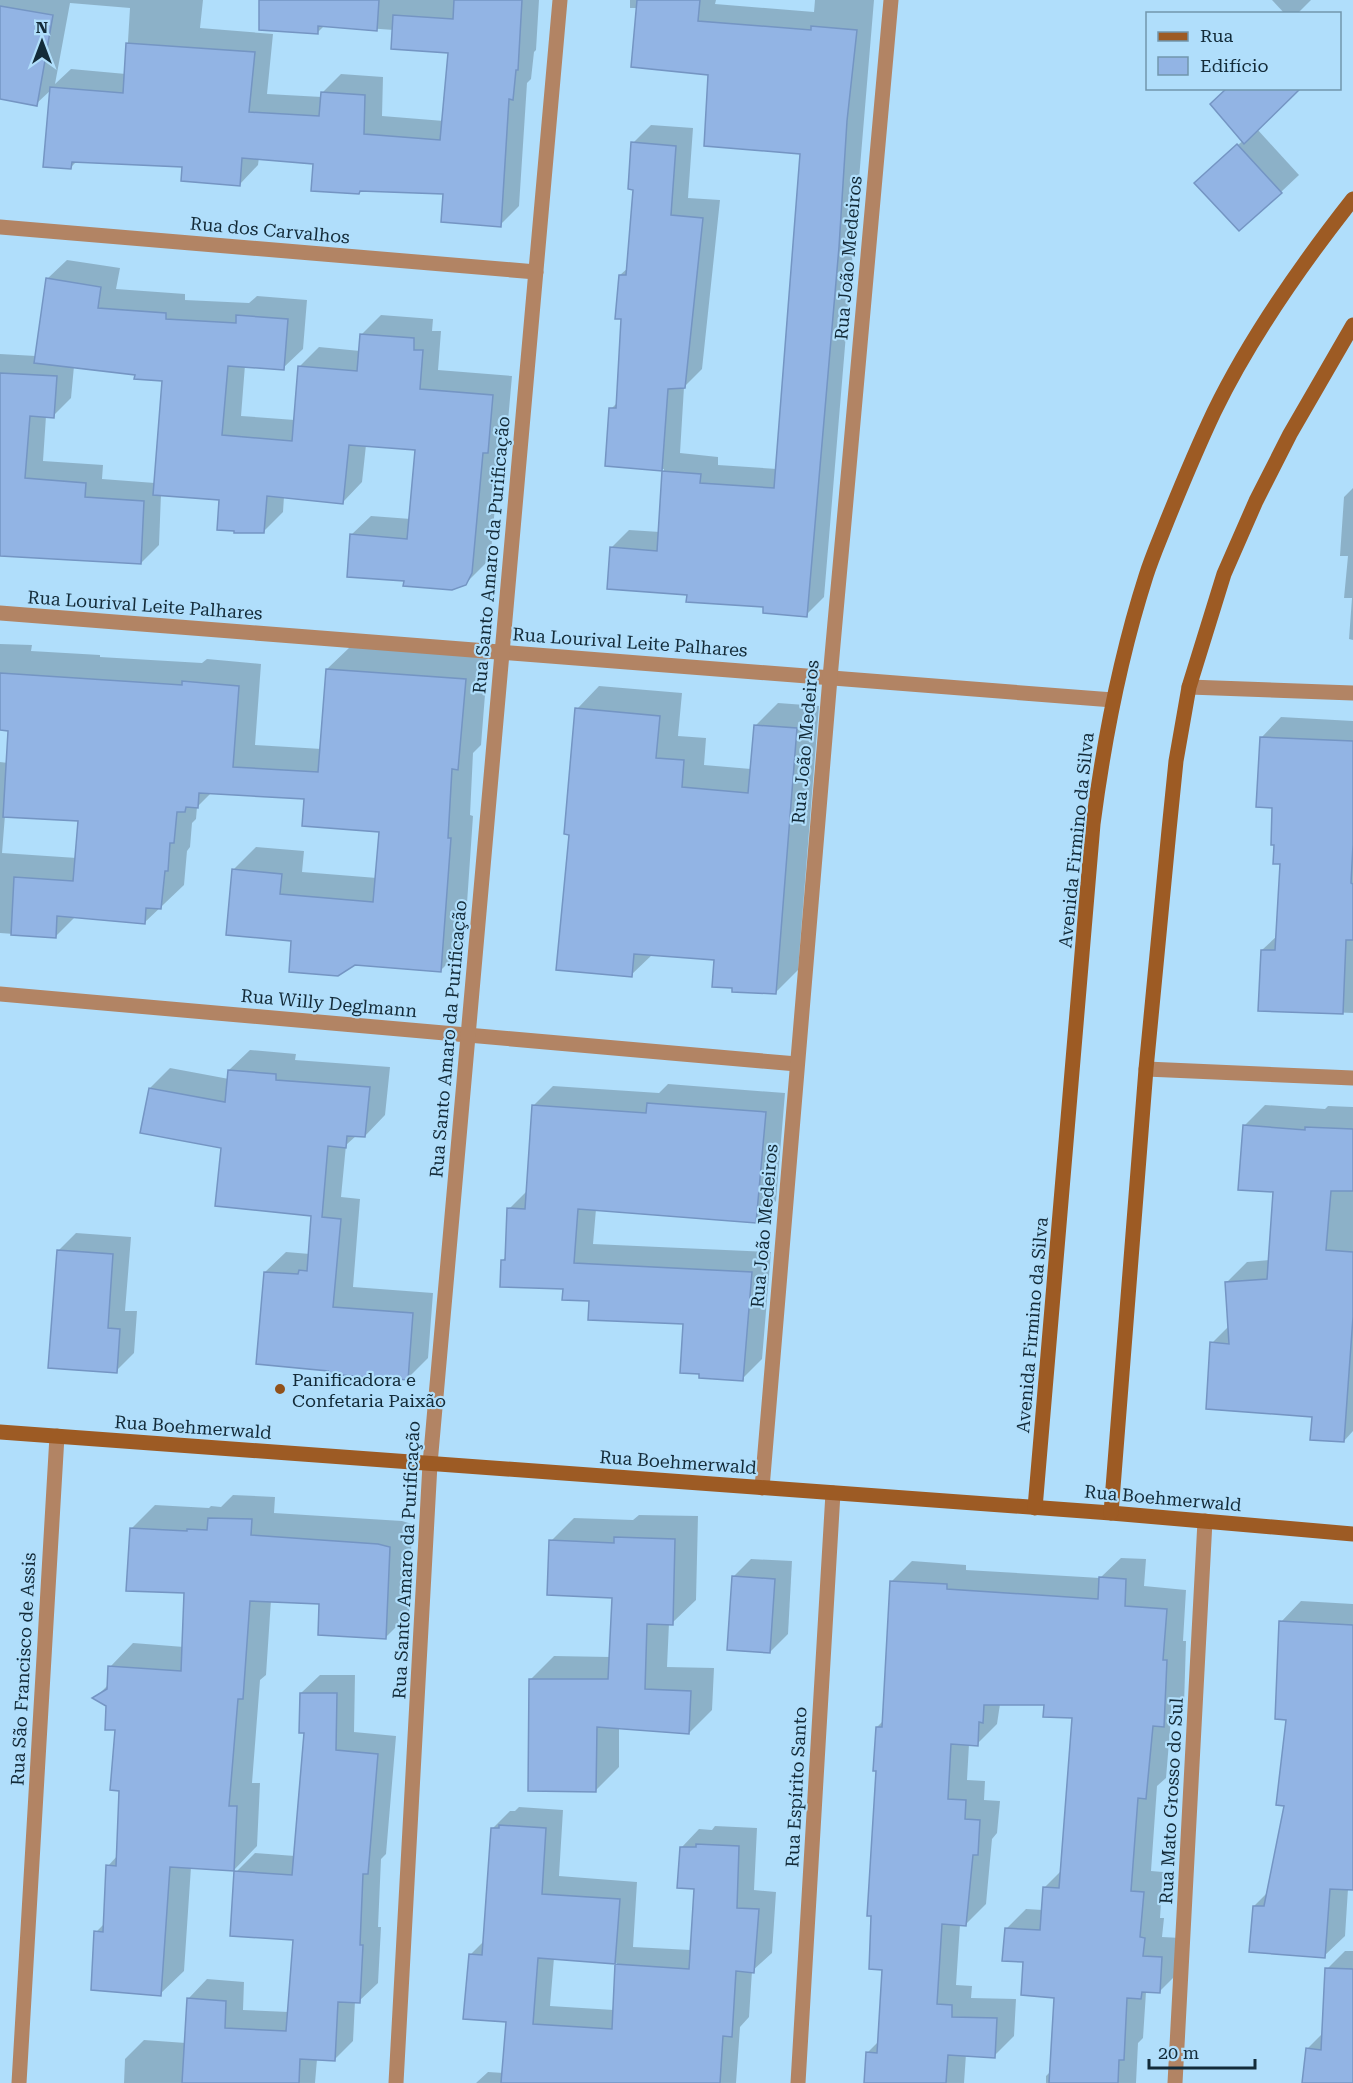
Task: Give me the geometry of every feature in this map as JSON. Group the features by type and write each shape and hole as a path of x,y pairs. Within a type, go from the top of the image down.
{"street":[{"name":"Rua Santo Amaro da Purificação","path":"396,2083 430,1464 560,0"},
{"name":"Rua João Medeiros","path":"762,1488 830,678 891,0"},
{"name":"Avenida Firmino da Silva","path":"1035,1508 1093,824 1102,754 1113,700 1146,575 1178,494 1215,411 1271,314 1315,248 1353,199"},
{"name":"Rua dos Carvalhos","path":"0,227 536,272"},
{"path":"1111,1514 1146,1069 1176,761 1189,687 1224,574 1256,501 1290,434 1353,325"},
{"name":"Rua Lourival Leite Palhares","path":"0,613 1113,700"},
{"path":"1189,687 1353,693"},
{"name":"Rua Willy Deglmann","path":"0,994 797,1064"},
{"path":"1146,1069 1353,1078"},
{"name":"Rua Boehmerwald","path":"0,1432 1035,1508 1353,1534"},
{"name":"Rua São Francisco de Assis","path":"19,2083 57,1436"},
{"name":"Rua Espírito Santo","path":"798,2083 833,1493"},
{"name":"Rua Mato Grosso do Sul","path":"1175,2083 1205,1521"}],"building":[{"path":"259,0 379,0 377,31 318,26 318,34 259,30"},
{"path":"454,0 522,0 518,70 516,70 513,100 509,99 501,227 441,222 443,194 360,191 359,194 311,191 313,164 242,158 240,186 181,181 182,167 72,162 71,169 43,167 50,87 123,93 126,43 255,52 249,112 319,116 321,92 365,95 364,134 440,140 448,53 391,49 393,15 453,19"},
{"path":"637,0 700,0 698,21 811,30 811,26 857,30 847,121 839,247 807,617 763,613 763,607 686,602 687,595 607,589 610,547 657,551 662,471 701,474 700,483 774,488 800,154 704,146 708,75 631,67"},
{"path":"0,6 53,15 37,106 0,99"},
{"path":"1225,90 1299,90 1244,144 1210,104"},
{"path":"631,142 676,146 671,215 703,218 685,388 668,389 662,471 605,466 609,408 616,408 621,319 615,319 619,275 626,275 633,190 628,189"},
{"path":"1237,144 1282,193 1239,231 1194,183"},
{"path":"46,278 101,287 98,308 166,313 166,319 236,323 236,315 288,319 284,370 228,366 222,435 292,441 298,366 357,371 360,334 414,338 414,350 423,350 420,389 493,395 488,453 483,453 472,573 466,585 452,590 403,586 404,581 347,577 350,534 407,539 415,450 349,445 343,504 267,496 264,533 234,533 234,531 217,530 219,500 153,495 162,381 134,379 135,375 34,363"},
{"path":"0,373 57,376 54,418 30,416 25,478 86,483 85,497 144,501 141,564 0,556"},
{"path":"326,669 466,679 458,770 452,769 448,838 451,838 441,972 355,965 338,976 289,972 291,941 226,935 232,869 282,874 280,894 373,902 379,832 302,826 304,799 199,793 198,808 186,807 185,812 177,812 174,843 170,843 168,871 165,871 161,909 146,908 145,924 57,916 56,938 11,935 14,877 73,881 78,821 3,817 8,731 0,730 0,673 182,685 182,681 239,686 233,767 318,772"},
{"path":"575,708 660,716 656,758 684,760 682,787 748,793 754,725 797,728 776,994 732,992 732,988 712,987 714,960 634,954 632,977 556,970 569,835 564,834"},
{"path":"1260,737 1353,741 1351,883 1353,884 1353,940 1346,940 1343,1014 1258,1011 1261,950 1275,950 1280,864 1273,864 1272,808 1256,807"},
{"path":"228,1070 276,1074 276,1080 370,1087 365,1137 347,1136 346,1148 328,1146 322,1217 341,1219 333,1307 413,1313 408,1380 327,1374 328,1371 256,1364 264,1272 298,1274 299,1270 307,1271 311,1216 215,1206 221,1148 140,1133 149,1088 225,1102"},
{"path":"647,1103 766,1112 756,1223 578,1209 574,1263 752,1272 743,1381 699,1378 699,1374 680,1373 683,1324 588,1320 589,1301 562,1300 563,1289 500,1287 501,1260 505,1260 507,1208 525,1209 532,1105 646,1113"},
{"path":"1243,1125 1305,1130 1305,1127 1353,1129 1353,1191 1331,1191 1326,1250 1353,1252 1353,1317 1344,1442 1310,1440 1312,1417 1206,1409 1210,1342 1229,1344 1225,1282 1267,1279 1273,1192 1238,1190"},
{"path":"57,1250 113,1254 108,1328 120,1329 117,1373 48,1368"},
{"path":"208,1518 252,1519 251,1535 378,1544 390,1547 386,1639 318,1635 319,1604 250,1601 243,1699 238,1699 229,1806 237,1806 234,1871 170,1867 161,1996 91,1990 94,1931 103,1932 106,1865 116,1866 119,1791 110,1790 115,1730 105,1730 106,1706 92,1698 107,1689 108,1666 181,1671 184,1593 126,1591 130,1528 207,1530"},
{"path":"614,1537 675,1539 673,1625 647,1624 645,1689 691,1691 689,1734 597,1727 596,1792 528,1791 529,1679 608,1679 612,1598 547,1595 549,1540 614,1543"},
{"path":"732,1576 775,1579 770,1653 727,1650"},
{"path":"1099,1577 1126,1579 1125,1606 1167,1609 1163,1660 1167,1660 1164,1727 1153,1726 1146,1799 1138,1798 1131,1891 1144,1892 1140,1937 1145,1938 1143,1956 1162,1957 1160,1993 1142,1992 1141,1999 1127,1998 1124,2060 1119,2060 1118,2083 1049,2083 1054,1998 1021,1995 1023,1962 1002,1961 1005,1928 1040,1930 1043,1887 1059,1888 1072,1718 1043,1717 1044,1705 984,1705 983,1723 979,1722 978,1746 951,1744 948,1799 966,1800 965,1819 980,1820 978,1855 973,1855 966,1926 942,1924 937,2004 952,2005 952,2017 997,2018 995,2058 948,2055 946,2083 864,2083 866,2052 877,2053 882,1970 869,1969 871,1916 867,1916 876,1771 873,1771 876,1727 882,1727 890,1581 947,1584 947,1589 1098,1599"},
{"path":"1279,1621 1353,1625 1353,1890 1330,1889 1325,1958 1249,1952 1253,1906 1264,1906 1284,1806 1276,1805 1286,1720 1275,1719"},
{"path":"300,1693 337,1693 336,1750 378,1754 368,1874 363,1874 360,2003 338,2002 335,2061 300,2059 299,2083 182,2083 187,1998 226,2001 225,2028 286,2031 293,1940 230,1936 234,1871 292,1875 304,1733 299,1733"},
{"path":"499,1825 546,1828 542,1894 620,1899 615,1964 689,1969 694,1889 677,1888 680,1847 696,1847 696,1844 739,1846 737,1908 759,1909 754,1973 736,1971 732,2037 723,2036 720,2083 501,2083 506,2022 463,2019 469,1954 482,1955 491,1828 499,1828","holes":["538,1958 615,1964 612,2029 533,2024"]},
{"path":"1325,1968 1353,1969 1353,2083 1302,2083 1306,2048 1321,2050"}],"place":[{"name":"Panificadora e Confetaria Paixão","path":"280,1389"}]}
